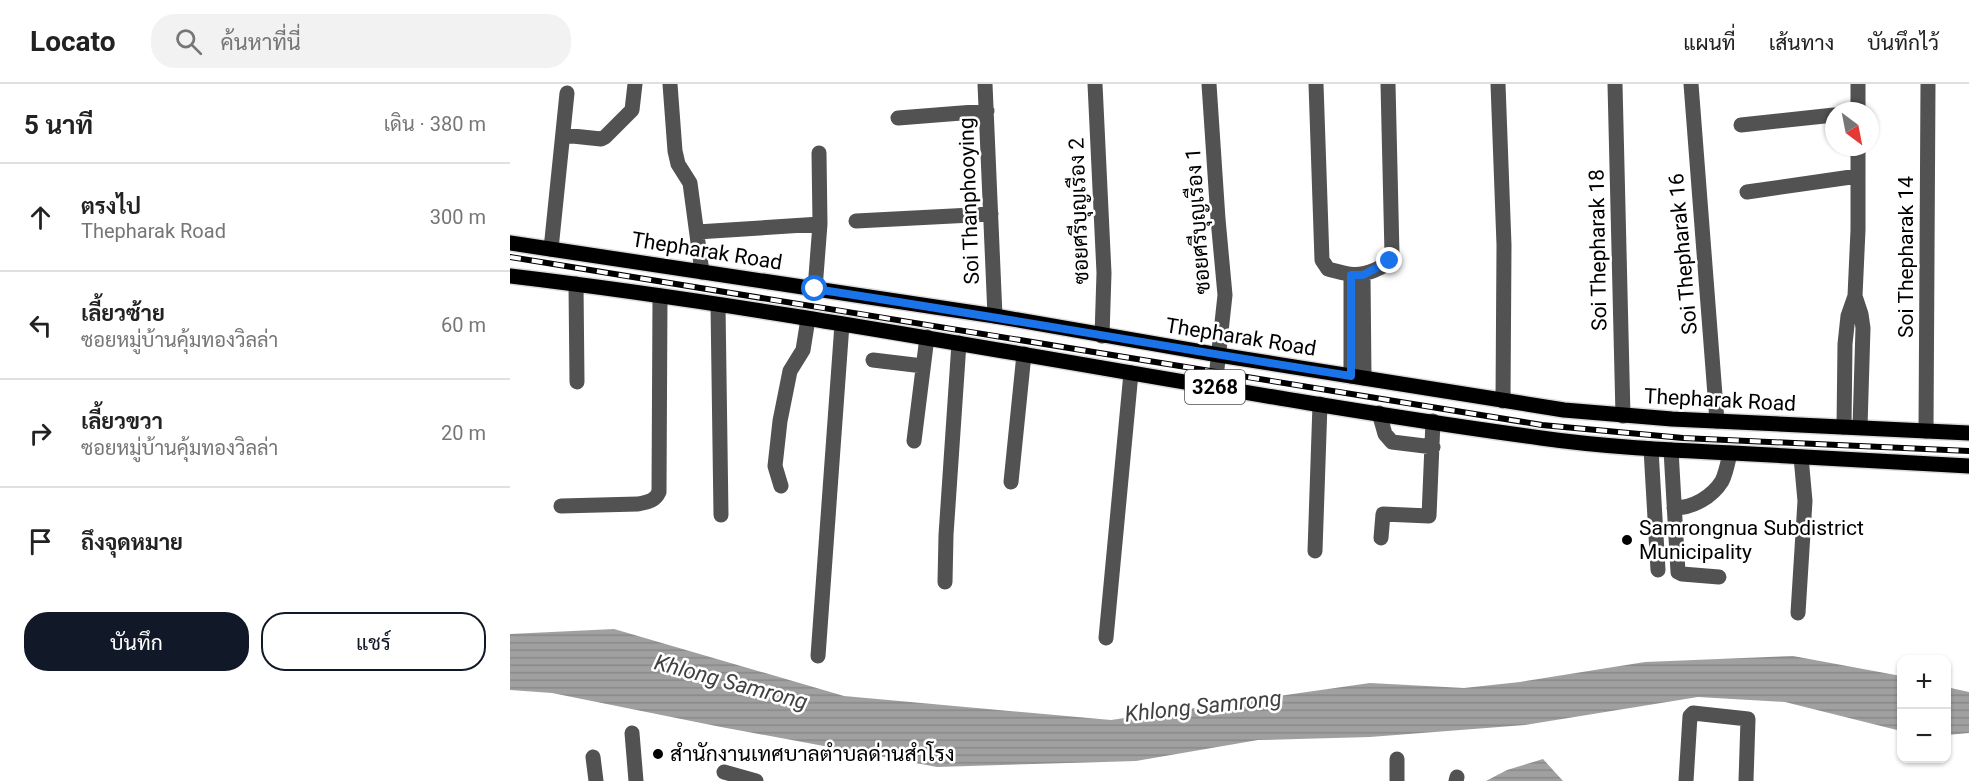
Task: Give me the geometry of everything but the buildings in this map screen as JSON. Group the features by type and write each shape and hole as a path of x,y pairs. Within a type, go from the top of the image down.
{"main road":[{"name":"Thepharak Road","path":"510,243 995,316 1102,336 1503,401 1623,416 1969,433"},
{"name":"3268","path":"510,276 718,304 927,337 1215,387 1543,438 1651,449 1969,466"}],"street":[{"path":"563,135 601,139 605,137 632,110 635,84"},
{"path":"670,84 675,151 678,164 690,183 702,272"},
{"name":"Soi Thanphooying","path":"985,84 995,316"},
{"name":"ซอยศรีบุญเรือง 2","path":"1095,84 1104,273 1102,336"},
{"name":"ซอยศรีบุญเรือง 1","path":"1209,84 1225,295 1215,387"},
{"path":"1316,84 1322,260 1328,269 1357,275 1384,266 1390,261 1392,254 1388,84"},
{"path":"1498,84 1504,245 1503,401"},
{"name":"Soi Thepharak 18","path":"1616,84 1623,416"},
{"name":"Soi Thepharak 16","path":"1690,84 1717,422"},
{"path":"1858,84 1858,102"},
{"name":"Soi Thepharak 14","path":"1926,431 1928,84"},
{"path":"551,249 567,93"},
{"path":"898,118 987,111"},
{"path":"1741,125 1825,116"},
{"path":"815,289 820,224 819,153"},
{"path":"1852,427 1845,344 1848,316 1856,296 1858,156"},
{"path":"1747,192 1858,176"},
{"path":"856,221 991,214"},
{"path":"697,232 820,224"},
{"path":"1357,275 1358,377"},
{"path":"576,284 577,382"},
{"path":"561,506 638,504 657,498 659,492 660,296"},
{"path":"718,304 721,515"},
{"path":"781,486 775,466 780,421 790,371 803,350 808,319"},
{"path":"818,656 842,324"},
{"path":"914,441 927,337"},
{"path":"945,582 959,343"},
{"path":"1011,482 1024,354"},
{"path":"873,360 924,366"},
{"path":"1106,638 1131,373"},
{"path":"1315,551 1320,404"},
{"path":"1379,413 1385,434 1392,442 1433,447"},
{"path":"1381,538 1383,514 1429,516 1433,421"},
{"path":"1651,449 1658,570"},
{"path":"1671,450 1678,572 1719,577"},
{"path":"1674,508 1693,505 1715,490 1723,479 1730,453"},
{"path":"1798,613 1805,501 1801,457"},
{"path":"1686,781 1690,716 1693,713 1748,719 1746,781"},
{"path":"632,733 636,781"},
{"path":"593,758 596,781"},
{"path":"1397,759 1397,781"},
{"path":"724,772 756,781"}],"water":[{"name":"Khlong Samrong","path":"614,629 844,696 1111,720 1370,683 1464,688 1520,682 1645,662 1793,656 1897,675 1897,730 1785,702 1698,697 1525,725 1370,737 1258,740 1136,761 937,767 552,693 510,690 510,634"},
{"path":"1951,688 1969,692 1969,733 1951,735"},
{"path":"1543,759 1563,781 1486,781 1507,770"}],"railway":[{"path":"510,257 1542,425 1683,438 1969,451"}],"place":[{"name":"Samrongnua Subdistrict Municipality","path":"1627,540"},
{"name":"สำนักงานเทศบาลตำบลด่านสำโรง","path":"658,754"}],"route":[{"path":"815,289 995,316 1102,336 1351,376 1351,275 1363,275 1390,261"}]}
